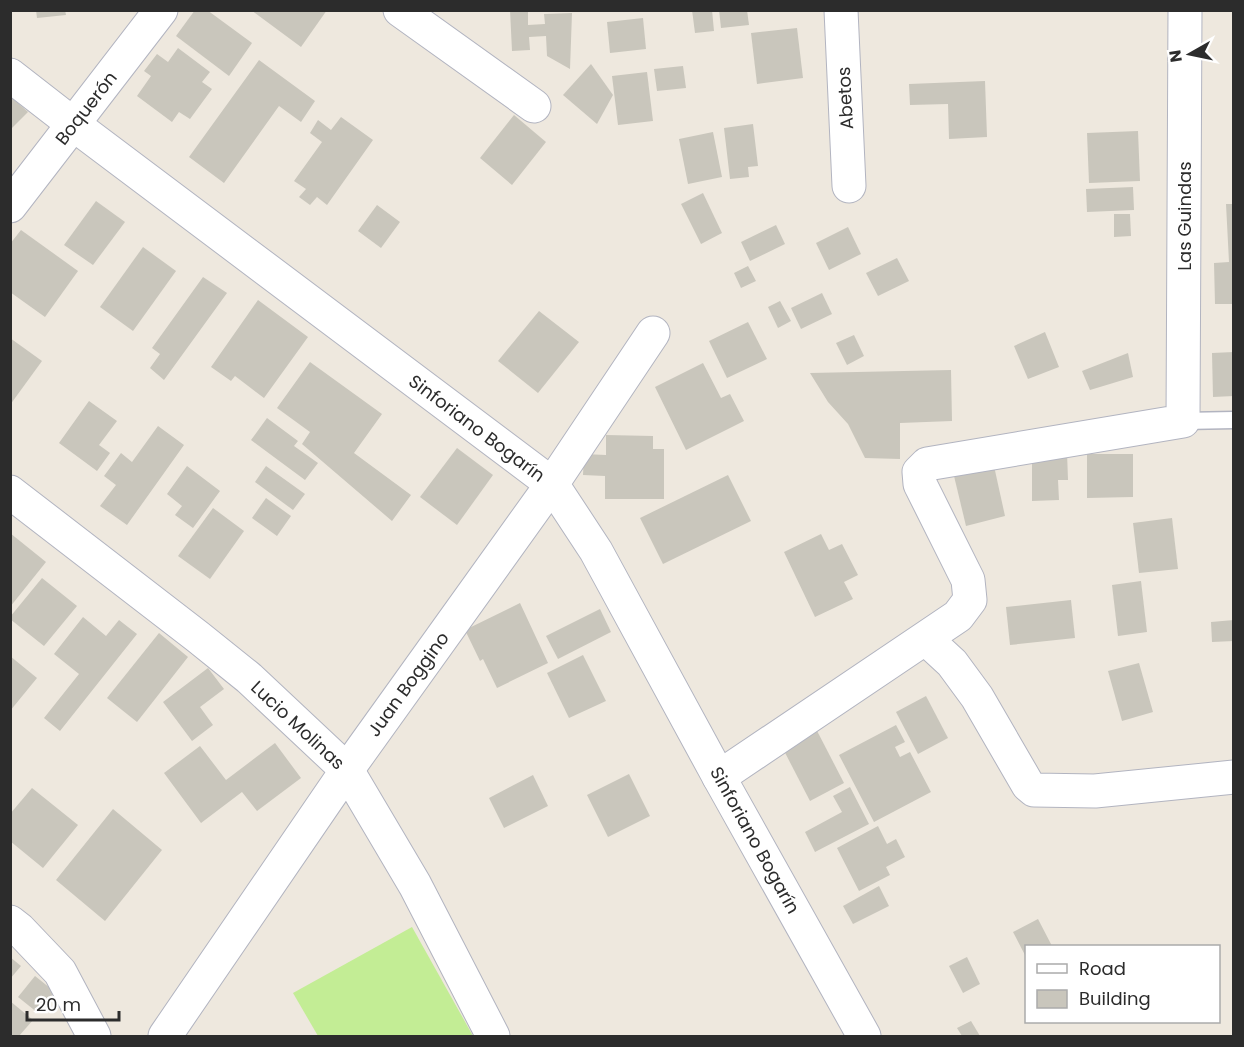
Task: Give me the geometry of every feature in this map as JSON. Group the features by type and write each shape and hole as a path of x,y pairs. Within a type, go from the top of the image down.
{"street":[{"name":"Boquerón","path":"10,206 161,10"},
{"path":"400,10 534,106"},
{"name":"Abetos","path":"841,10 849,186"},
{"name":"Las Guindas","path":"1183,421 1185,10"},
{"name":"Sinforiano Bogarín","path":"10,75 552,484 596,551 864,1036"},
{"name":"Juan Boggino","path":"165,1036 347,770 552,484 653,333"},
{"path":"719,777 926,639 958,616 970,600 968,580 920,484 919,472 927,465 1183,421"},
{"name":"Lucio Molinas","path":"10,492 249,678 347,770 415,885 493,1036"},
{"path":"926,639 952,663 977,697 1028,785 1034,790 1095,791 1233,777"},
{"path":"10,922 60,972 94,1036"}],"lane":[{"path":"1183,421 1233,420"}],"green space":[{"path":"412,927 473,1036 318,1036 293,993"}],"building":[{"path":"36,10 65,10 66,15 37,18"},
{"path":"195,10 207,10 252,43 229,76 176,36"},
{"path":"251,10 327,10 301,47"},
{"path":"510,10 528,10 528,25 545,24 544,14 572,13 570,69 547,56 546,36 529,37 530,50 512,51"},
{"path":"692,10 712,10 714,31 695,33"},
{"path":"719,10 747,10 749,25 721,28"},
{"path":"643,18 646,49 610,53 607,22"},
{"path":"797,28 803,78 757,84 751,33"},
{"path":"178,48 210,72 202,82 212,89 190,119 179,112 172,122 137,96 151,76 144,71 157,54 168,62"},
{"path":"259,60 315,101 301,122 279,106 224,183 189,157"},
{"path":"591,64 613,95 597,124 563,95"},
{"path":"683,66 686,88 657,91 654,69"},
{"path":"647,72 653,121 618,125 612,76"},
{"path":"985,81 987,137 949,139 948,104 910,105 909,84"},
{"path":"10,96 28,112 10,130"},
{"path":"514,115 546,142 512,185 480,158"},
{"path":"341,117 373,140 327,205 317,197 310,205 299,197 306,189 294,181 322,142 310,133 318,120 331,130"},
{"path":"753,124 758,166 748,167 749,177 730,179 724,128"},
{"path":"1138,131 1140,181 1089,183 1087,133"},
{"path":"713,132 722,177 688,184 679,139"},
{"path":"1133,187 1134,210 1087,212 1086,189"},
{"path":"703,193 722,233 701,244 681,204"},
{"path":"96,201 125,222 93,265 64,245"},
{"path":"1226,204 1234,204 1234,304 1215,304 1214,263 1229,262"},
{"path":"377,205 400,222 381,248 358,231"},
{"path":"1114,214 1130,214 1131,236 1114,237"},
{"path":"776,225 785,244 750,261 741,242"},
{"path":"848,227 861,254 829,270 816,243"},
{"path":"21,230 78,271 45,317 10,292 10,244"},
{"path":"143,247 176,271 133,331 100,307"},
{"path":"897,258 909,281 878,296 866,273"},
{"path":"748,266 756,281 741,288 734,273"},
{"path":"203,277 227,293 164,380 150,368 160,354 152,348"},
{"path":"822,293 832,314 801,329 791,308"},
{"path":"258,300 308,337 264,398 235,376 231,381 211,367"},
{"path":"780,301 791,321 778,328 768,307"},
{"path":"539,311 579,342 538,393 498,361"},
{"path":"748,322 767,359 727,378 709,341"},
{"path":"1045,332 1059,367 1028,379 1014,346"},
{"path":"854,335 864,356 847,365 836,343"},
{"path":"10,338 42,361 10,405"},
{"path":"1234,352 1234,396 1213,397 1212,353"},
{"path":"1128,353 1133,377 1090,390 1082,371"},
{"path":"310,362 382,414 354,453 411,495 392,521 302,444 310,432 277,408"},
{"path":"703,363 721,398 730,394 744,421 686,450 655,387"},
{"path":"951,370 952,421 900,423 900,459 865,458 848,424 828,402 810,373"},
{"path":"89,401 117,421 99,445 110,453 97,471 59,443"},
{"path":"267,418 298,441 294,446 318,463 305,480 251,440"},
{"path":"158,426 184,445 127,525 100,506 116,485 104,476 121,453 132,462"},
{"path":"606,435 653,436 653,449 664,449 664,499 605,499 605,476 583,475 584,454 606,455"},
{"path":"457,448 493,475 457,525 420,497"},
{"path":"1067,452 1068,480 1058,480 1059,500 1032,501 1032,453"},
{"path":"1087,454 1133,454 1133,497 1087,498"},
{"path":"187,466 220,491 193,528 175,515 182,506 167,494"},
{"path":"266,466 305,494 293,510 255,482"},
{"path":"994,466 1005,516 966,526 954,476"},
{"path":"728,475 751,521 663,564 640,518"},
{"path":"266,498 291,516 277,536 252,518"},
{"path":"213,508 244,531 210,579 178,556"},
{"path":"1172,518 1178,569 1139,573 1133,523"},
{"path":"10,533 46,562 10,607"},
{"path":"821,534 829,550 842,544 858,575 844,582 853,599 815,617 784,552"},
{"path":"42,578 77,606 44,646 10,619"},
{"path":"1141,581 1147,632 1118,636 1112,585"},
{"path":"1071,600 1075,638 1010,645 1006,607"},
{"path":"520,603 548,663 497,688 483,659 480,661 465,630"},
{"path":"600,609 611,632 558,659 546,636"},
{"path":"83,617 106,636 119,620 137,634 60,731 44,718 79,674 54,654"},
{"path":"1234,620 1234,641 1212,642 1211,622"},
{"path":"159,633 188,657 137,722 107,698"},
{"path":"583,655 606,701 569,718 547,673"},
{"path":"10,656 37,678 10,711"},
{"path":"1139,663 1153,712 1122,721 1108,671"},
{"path":"208,668 224,689 200,707 213,725 192,741 163,702"},
{"path":"926,696 948,738 918,754 896,712"},
{"path":"814,725 844,783 810,801 780,743"},
{"path":"896,725 905,742 895,747 900,757 910,752 931,792 874,822 839,755"},
{"path":"275,743 301,778 257,811 242,792 201,823 164,773 200,746 226,780"},
{"path":"629,774 650,816 608,837 587,795"},
{"path":"533,775 548,806 504,828 489,798"},
{"path":"850,787 869,824 815,852 805,832 842,812 833,796"},
{"path":"32,788 78,825 43,868 10,841 10,814"},
{"path":"113,809 162,850 105,921 56,880"},
{"path":"878,826 887,844 896,839 905,857 886,867 890,875 859,891 837,848"},
{"path":"879,886 889,906 853,924 843,906"},
{"path":"1038,919 1051,945 1025,945 1025,955 1013,932"},
{"path":"10,957 21,966 10,979"},
{"path":"967,957 980,984 963,993 949,966"},
{"path":"35,976 55,992 38,1013 18,997"},
{"path":"10,1001 33,1020 19,1036 10,1036"},
{"path":"971,1021 980,1036 962,1036 957,1028"}]}
